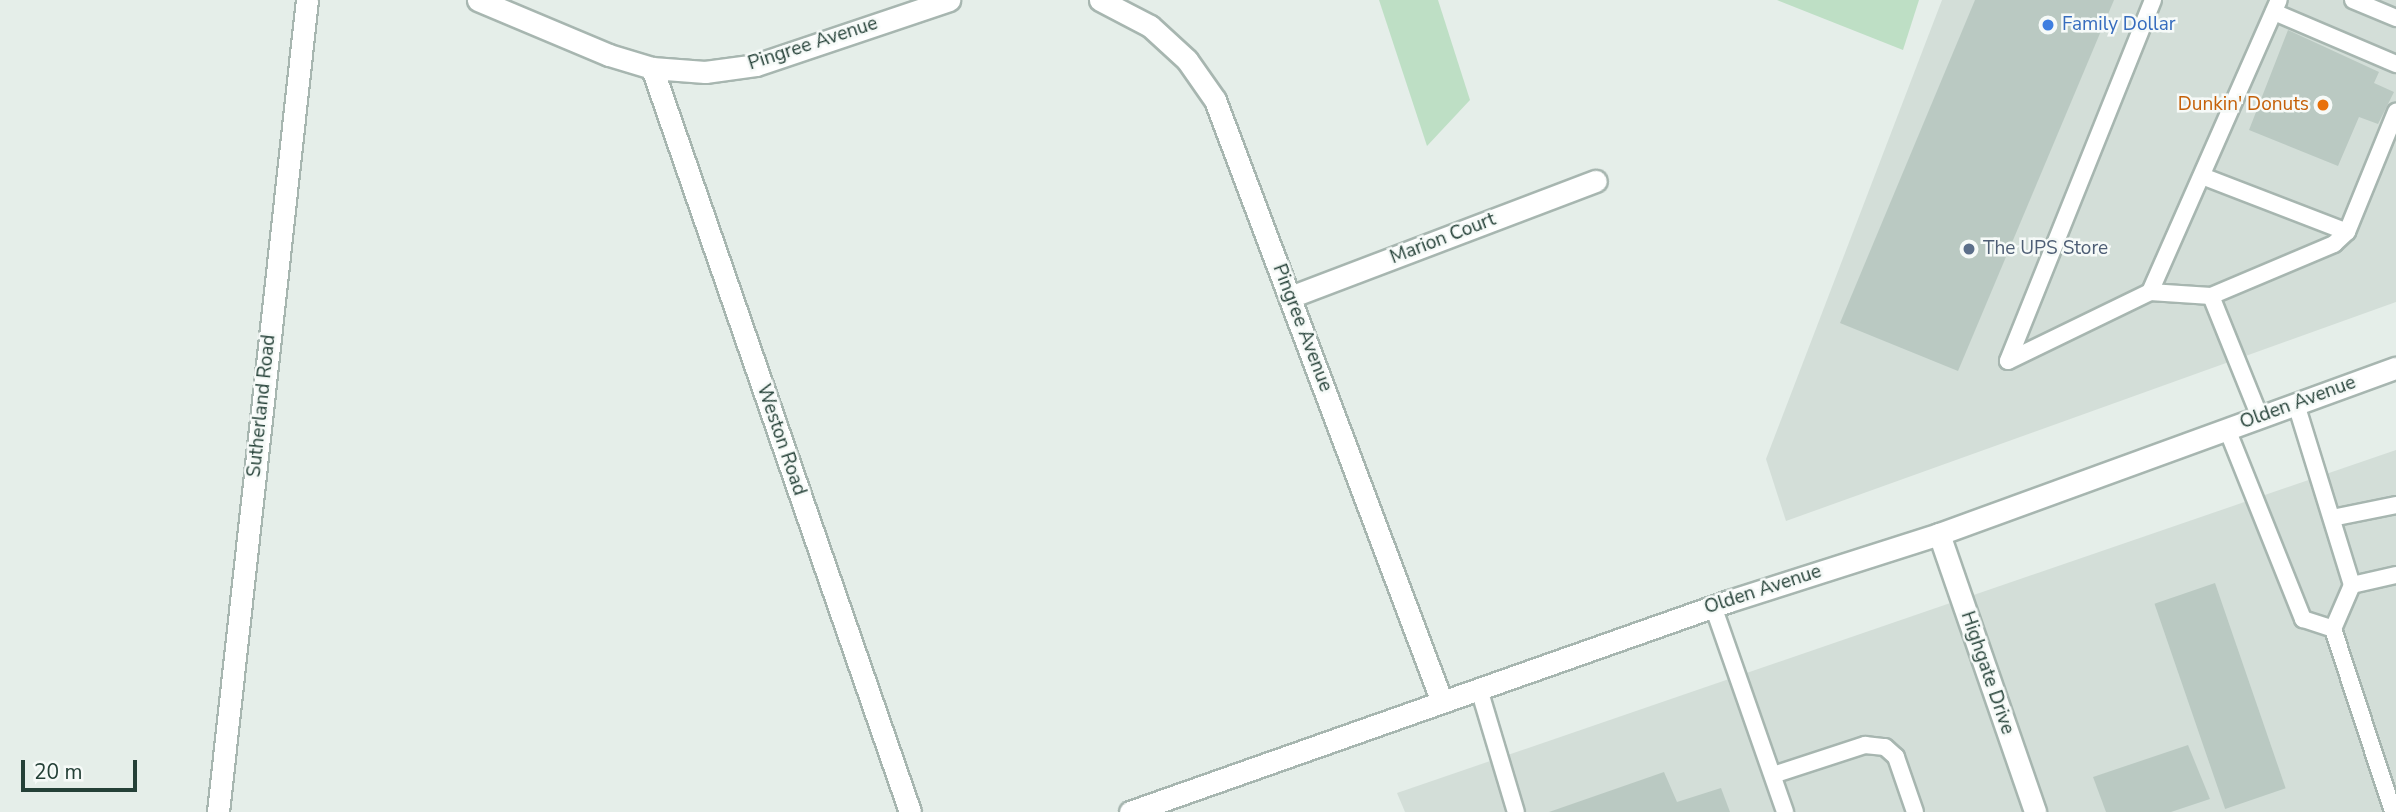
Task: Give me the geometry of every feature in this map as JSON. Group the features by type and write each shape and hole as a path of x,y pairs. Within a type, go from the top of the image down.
{"street":[{"name":"Sutherland Road","path":"218,812 307,0"},
{"name":"Pingree Avenue","path":"478,0 652,68 705,72 756,65 898,8 949,0"},
{"name":"Pingree Avenue","path":"1100,0 1150,26 1187,60 1215,100 1442,702"},
{"name":"Weston Road","path":"652,68 910,812"},
{"name":"Marion Court","path":"1290,297 1596,181"},
{"name":"Olden Avenue","path":"1130,812 1713,606 1939,534 2396,368"},
{"name":"Highgate Drive","path":"1939,534 2035,812"}],"lane":[{"path":"2153,0 2008,362 2150,292 2211,296 2334,244 2347,232 2396,112"},
{"path":"2353,0 2396,18"},
{"path":"2150,292 2277,6 2396,64"},
{"path":"2202,176 2347,232"},
{"path":"2211,296 2260,417"},
{"path":"2296,404 2352,585 2333,629 2393,812"},
{"path":"2227,429 2303,619 2333,629"},
{"path":"2332,518 2396,505"},
{"path":"2352,585 2396,575"},
{"path":"1713,606 1786,812"},
{"path":"1479,689 1516,812"},
{"path":"1773,775 1865,744 1885,747 1896,757 1915,812"}],"shaded area":[{"path":"1942,0 2396,0 2396,302 1786,521 1766,459"},
{"path":"2396,450 2396,812 1405,812 1397,793"}],"green space":[{"path":"1379,0 1438,0 1470,100 1427,146"},
{"path":"1777,0 1919,0 1903,50"}],"building":[{"path":"1975,0 2114,0 1958,371 1840,323"},
{"name":"Dunkin' Donuts","path":"2288,30 2379,72 2374,83 2394,92 2378,124 2359,117 2338,166 2249,130"},
{"path":"2215,583 2286,788 2225,809 2154,604"},
{"path":"2188,745 2210,799 2171,812 2106,812 2093,777"},
{"path":"1664,772 1677,802 1721,788 1730,812 1549,812"}],"place":[{"name":"Family Dollar","path":"2048,25"},
{"name":"Dunkin' Donuts","path":"2323,105"},
{"name":"The UPS Store","path":"1969,249"}]}
